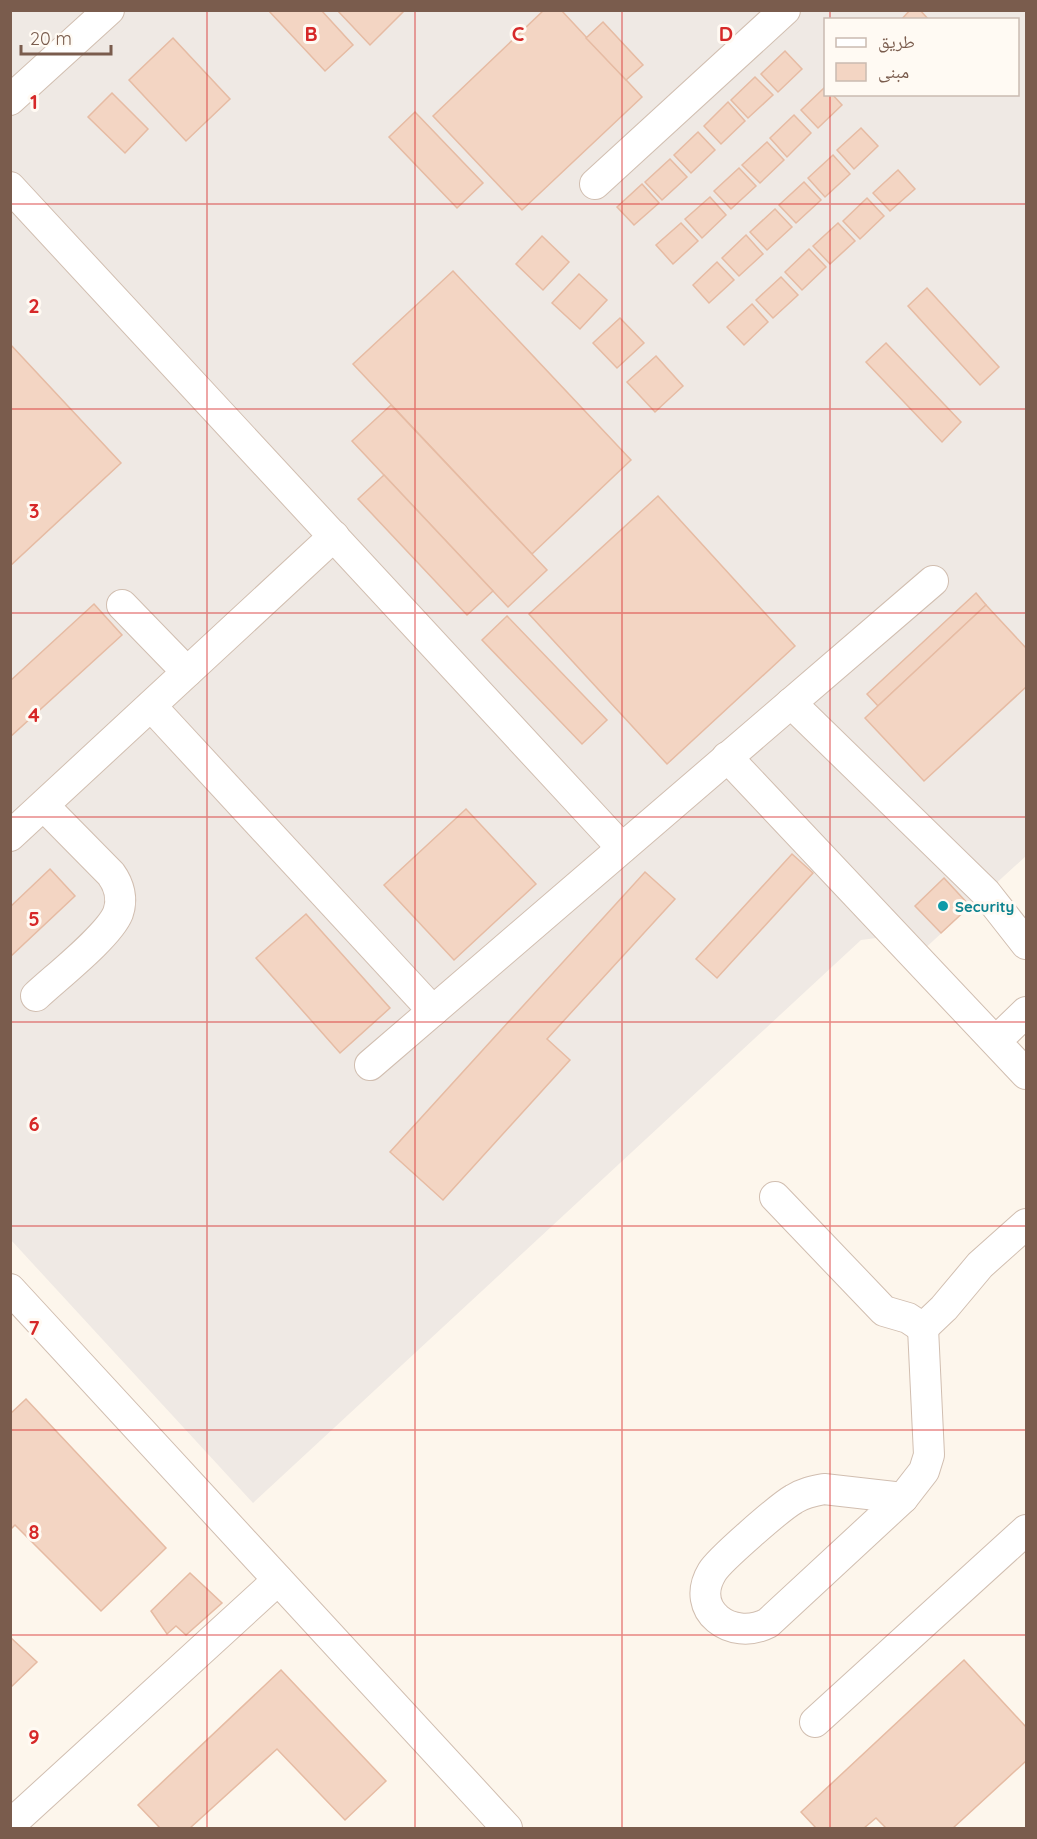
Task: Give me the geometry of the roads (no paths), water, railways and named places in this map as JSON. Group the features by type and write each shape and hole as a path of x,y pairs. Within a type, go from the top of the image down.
{"street":[{"path":"10,100 109,10"},
{"path":"595,184 785,10"},
{"path":"10,187 622,848"},
{"path":"10,836 334,536"},
{"path":"370,1065 933,581"},
{"path":"122,605 187,672"},
{"path":"791,703 986,893 1026,944"},
{"path":"151,706 433,1011"},
{"path":"727,757 1026,1074"},
{"path":"36,996 114,922 120,902 117,882 111,874 44,806"},
{"path":"996,1041 1026,1012"},
{"path":"775,1197 884,1311 908,1318 923,1328"},
{"path":"903,1498 824,1489 792,1500 712,1572 707,1597 711,1610 718,1620 737,1630 748,1630 768,1623 903,1498 924,1471 928,1455 923,1328 944,1308 980,1265 1026,1224"},
{"path":"10,1289 507,1828"},
{"path":"815,1722 1026,1530"},
{"path":"10,1826 278,1580"}],"place":[{"name":"Security","path":"943,906"}]}
